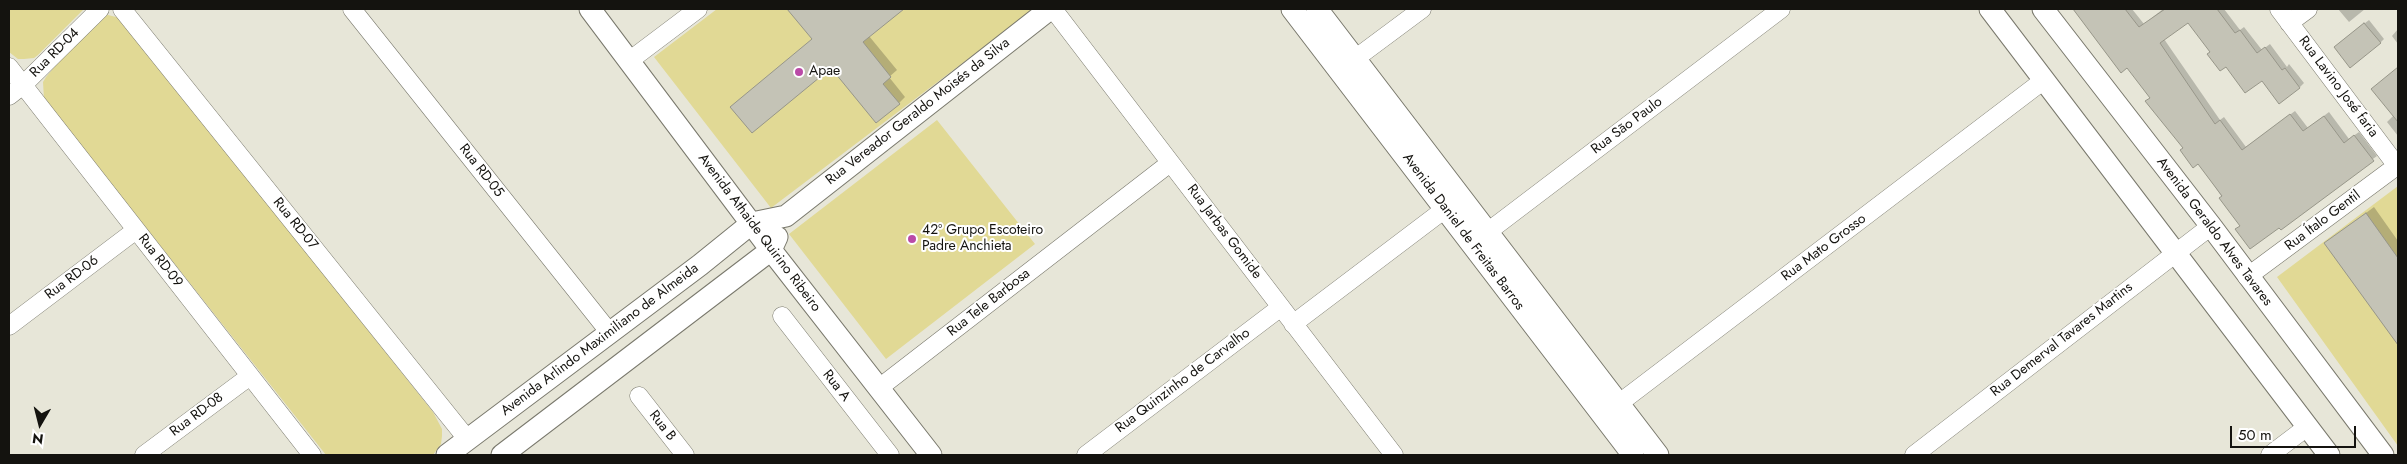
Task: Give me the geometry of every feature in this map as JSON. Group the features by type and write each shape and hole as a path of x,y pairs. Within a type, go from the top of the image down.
{"street":[{"name":"Rua RD-04","path":"9,96 23,85 100,9"},
{"name":"Rua RD-07","path":"122,9 468,440"},
{"name":"Rua RD-05","path":"352,9 610,333"},
{"name":"Avenida Athaide Quirino Ribeiro","path":"590,9 771,250 931,455"},
{"path":"629,61 698,9"},
{"name":"Rua Jarbas Gomide","path":"1051,9 1170,162 1389,453"},
{"name":"Rua Vereador Geraldo Moisés da Silva","path":"752,223 786,216 1051,9"},
{"name":"Avenida Daniel de Freitas Barros","path":"1292,9 1347,65 1611,410 1658,455"},
{"name":"Avenida Daniel de Freitas Barros","path":"1317,9 1347,65 1445,209 1480,238"},
{"path":"1347,65 1422,9"},
{"name":"Rua São Paulo","path":"1480,238 1781,9"},
{"path":"1990,9 2329,455"},
{"name":"Avenida Geraldo Alves Tavares","path":"2043,9 2211,226 2247,277 2383,455"},
{"path":"2284,16 2308,9"},
{"name":"Rua Lavino José faria","path":"2284,16 2398,166"},
{"name":"Rua RD-09","path":"9,68 312,455"},
{"name":"Rua Mato Grosso","path":"1611,410 2044,80"},
{"name":"Rua Tele Barbosa","path":"879,388 1170,162"},
{"name":"Rua Ítalo Gentil","path":"2247,277 2398,166"},
{"path":"1293,324 1445,209"},
{"name":"Rua Vereador Geraldo Moisés da Silva","path":"771,250 786,216"},
{"name":"Avenida Arlindo Maximiliano de Almeida","path":"447,455 717,252 752,223"},
{"name":"Rua Demerval Tavares Martins","path":"1914,455 2211,226"},
{"name":"Rua RD-06","path":"9,326 136,230"},
{"path":"502,455 737,274 771,250"},
{"path":"717,252 737,274"},
{"name":"Rua Quinzinho de Carvalho","path":"1086,455 1280,307"},
{"name":"Rua A","path":"782,316 890,455"},
{"name":"Rua RD-08","path":"144,455 250,376"},
{"name":"Rua B","path":"639,396 685,455"},
{"name":"Avenida Daniel de Freitas Barros","path":"1611,410 1633,455"},
{"path":"2270,455 2307,427"}],"shaded area":[{"path":"9,9 84,9 38,55 34,58 18,59 9,52"},
{"path":"717,9 1034,9 771,208 654,57"},
{"path":"104,14 120,18 433,412 442,429 442,436 441,444 433,455 326,455 44,99 43,82 46,77 98,15"},
{"name":"42º Grupo Escoteiro Padre Anchieta","path":"937,120 1035,244 886,359 789,234"},
{"path":"2398,186 2398,446 2277,277"}],"building":[{"name":"Apae","path":"787,9 904,9 863,42 891,77 883,84 900,104 876,123 831,68 752,133 730,107 812,39"},
{"path":"2073,9 2125,9 2139,27 2165,9 2217,9 2235,33 2240,30 2257,53 2265,47 2282,70 2285,68 2300,88 2279,104 2262,81 2245,93 2226,67 2220,71 2207,54 2210,52 2188,23 2160,43 2215,124 2220,120 2242,150 2290,114 2303,131 2324,116 2344,143 2354,135 2374,161 2281,230 2279,228 2250,249 2235,229 2240,226 2219,198 2222,196 2198,164 2193,168 2180,150 2183,148 2145,101 2150,98 2127,68 2121,73"},
{"path":"2364,23 2381,43 2350,68 2334,47"},
{"path":"2398,67 2398,122 2371,89"},
{"path":"2366,213 2398,258 2398,345 2324,243"}],"place":[{"name":"Apae","path":"799,72"},
{"name":"42º Grupo Escoteiro Padre Anchieta","path":"912,239"}]}
